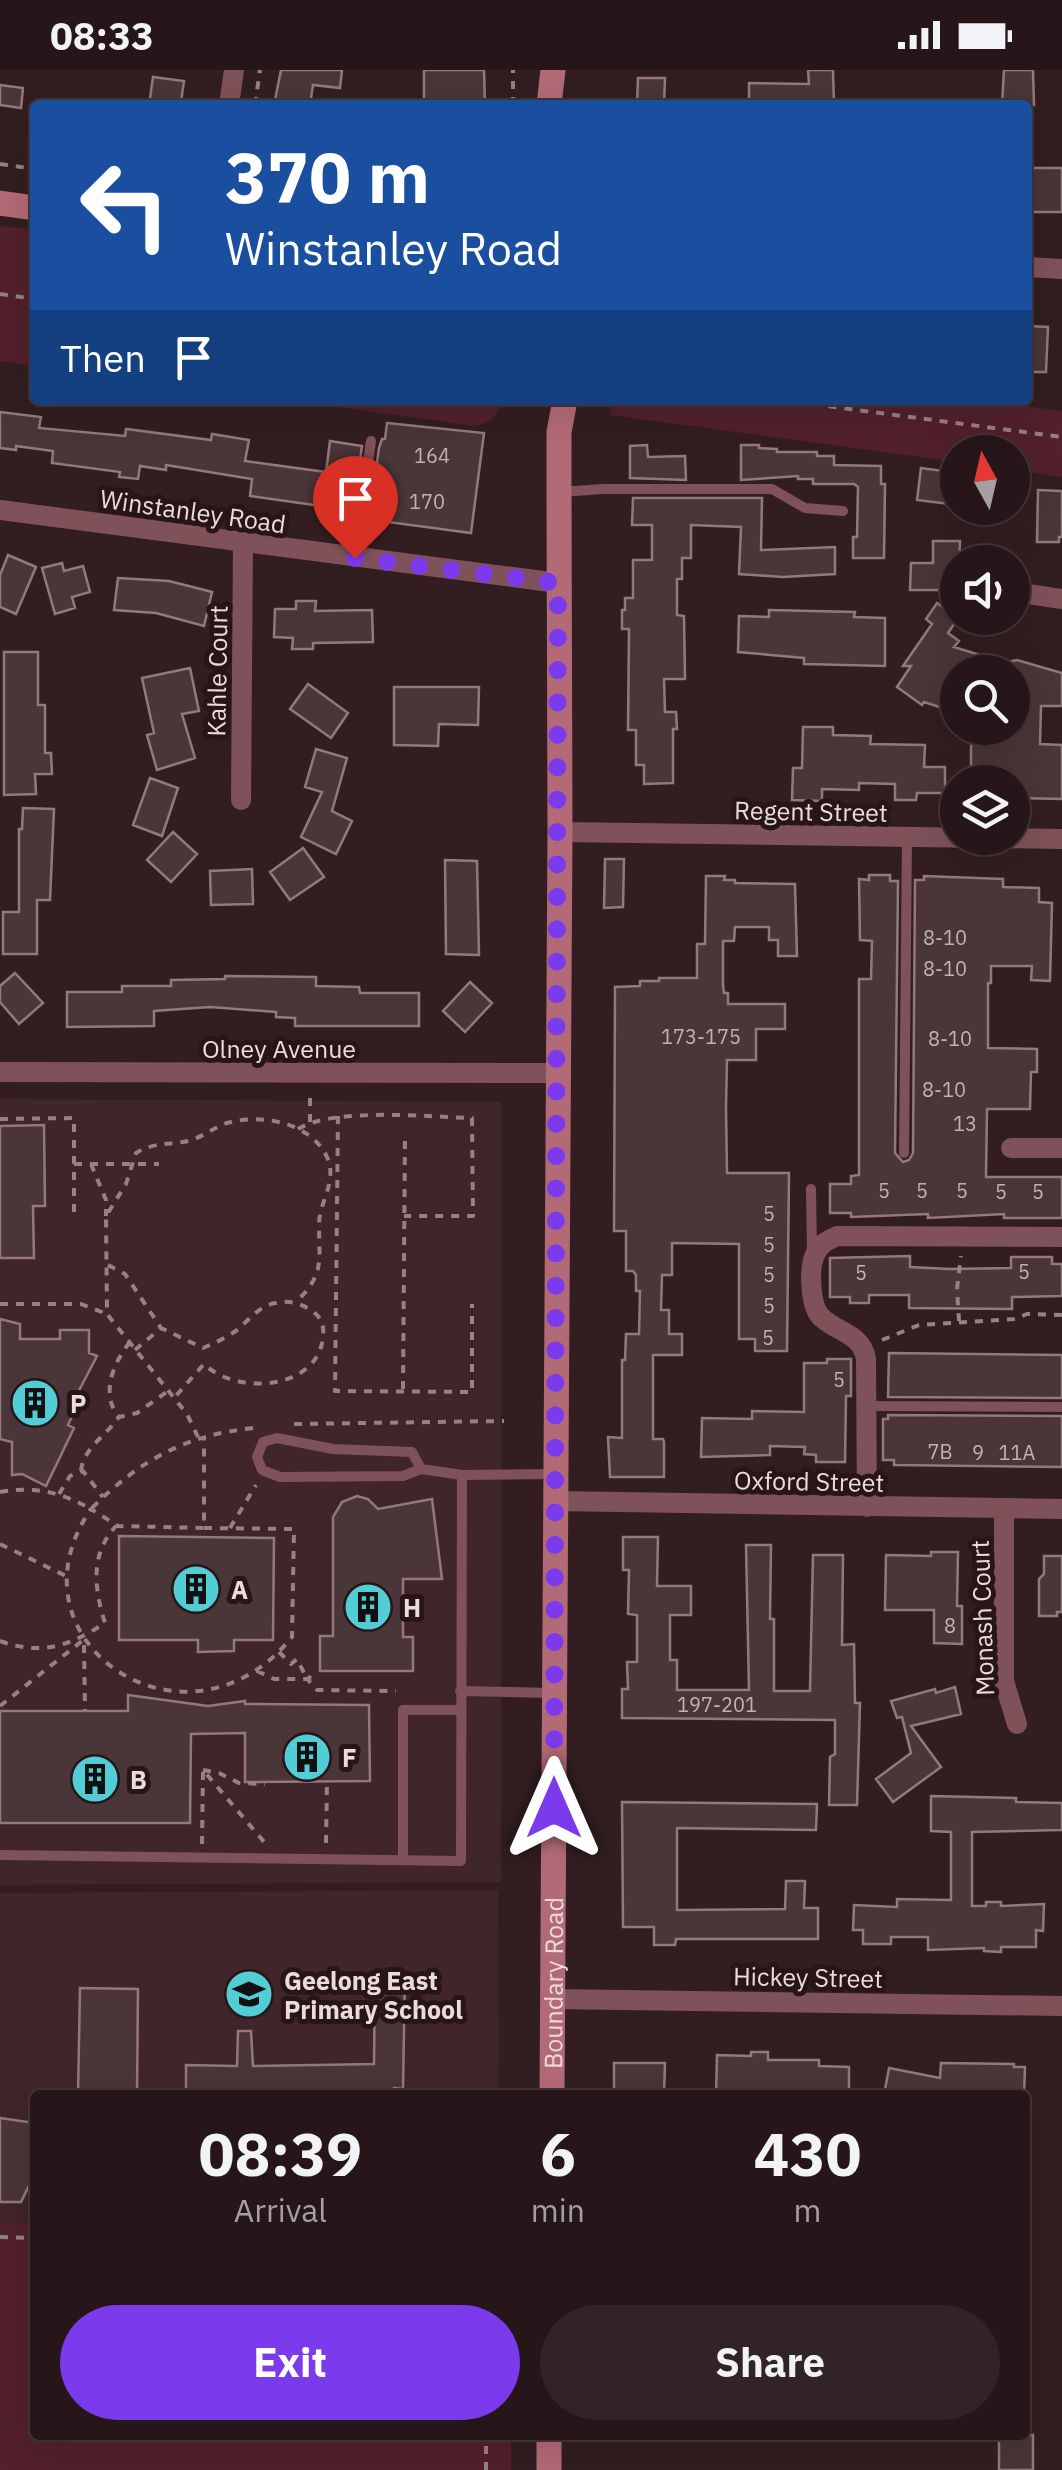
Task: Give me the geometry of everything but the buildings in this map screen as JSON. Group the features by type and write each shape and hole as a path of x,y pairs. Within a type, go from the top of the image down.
{"main road":[{"path":"550,100 554,70"},
{"path":"562,70 562,100"},
{"path":"0,204 30,207"},
{"name":"Boundary Road","path":"554,405 560,430"},
{"name":"Boundary Road","path":"552,2090 560,832 558,492 564,405"},
{"path":"549,2440 549,2470"}],"street":[{"path":"230,100 234,70"},
{"path":"1032,266 1062,269"},
{"name":"Winstanley Road","path":"0,510 558,583"},
{"name":"Kahle Court","path":"241,800 243,543"},
{"path":"1030,594 1062,599"},
{"name":"Regent Street","path":"560,832 1062,839"},
{"name":"Olney Avenue","path":"0,1072 558,1074"},
{"path":"1010,1148 1062,1148"},
{"path":"867,1507 864,1348 854,1337 820,1317 814,1307 814,1258 823,1242 836,1236 1062,1236"},
{"name":"Oxford Street","path":"556,1501 1062,1509"},
{"name":"Monash Court","path":"1004,1508 1004,1681 1017,1724"},
{"name":"Hickey Street","path":"552,1999 1062,2006"}],"lane":[{"path":"355,558 372,441"},
{"path":"558,492 772,489 805,508 843,511"},
{"path":"904,1153 907,837"},
{"path":"811,1189 810,1238 814,1258"},
{"path":"866,1406 1062,1406"},
{"path":"421,1469 412,1452 333,1449 278,1438 266,1440 258,1448 257,1460 264,1472 283,1477 403,1476 421,1469 462,1475 556,1474"},
{"path":"0,1855 460,1861 462,1475"},
{"path":"460,1691 554,1692"},
{"path":"403,1860 403,1710 460,1710"}],"path":[{"path":"256,100 260,70"},
{"path":"513,70 513,100"},
{"path":"0,164 30,168"},
{"path":"0,294 30,298"},
{"path":"818,405 1062,437"},
{"path":"310,1094 310,1122"},
{"path":"338,1116 335,1391 472,1392 472,1304"},
{"path":"298,1128 338,1116 472,1118 472,1216 404,1216"},
{"path":"0,1118 74,1118 74,1212"},
{"path":"106,1216 126,1184 136,1154 147,1147 188,1141 234,1121 286,1123 298,1128 326,1154 330,1185 319,1222 319,1269 314,1282 296,1302"},
{"path":"403,1391 405,1134"},
{"path":"74,1164 159,1164"},
{"path":"91,1164 106,1200 108,1314"},
{"path":"959,1321 957,1289 962,1254 982,1250 993,1236"},
{"path":"108,1265 125,1274 162,1328 204,1348 268,1305 296,1302 314,1312 322,1322 322,1344 313,1363 282,1380 264,1384 223,1376 204,1364 174,1398"},
{"path":"0,1304 81,1304 108,1314 201,1436 204,1528"},
{"path":"864,1348 918,1325 1014,1319 1027,1314 1062,1315"},
{"path":"135,1350 162,1328"},
{"path":"119,1417 111,1406 111,1375 116,1360 130,1342"},
{"path":"82,1471 85,1454 119,1417 137,1414 168,1391"},
{"path":"60,1494 70,1476 82,1471 103,1497"},
{"path":"230,1528 264,1472"},
{"path":"82,1641 125,1677 168,1692 215,1690 257,1671 292,1637 294,1529 116,1526 92,1510 74,1538 66,1576 69,1608 82,1641 84,1710"},
{"path":"0,1706 105,1623 96,1574 104,1544 116,1526"},
{"path":"0,1544 66,1576"},
{"path":"0,1644 41,1650 82,1641"},
{"path":"279,1652 291,1664 297,1659 318,1690 396,1691"},
{"path":"257,1671 274,1679 310,1679"},
{"path":"202,1770 240,1784 265,1784"},
{"path":"202,1770 266,1844"},
{"path":"202,1770 202,1858"},
{"path":"326,1859 327,1783"},
{"path":"0,2237 30,2238"},
{"path":"486,2440 486,2470"}],"shaded area":[{"path":"0,226 30,229 30,365 0,361"},
{"path":"323,405 502,405 492,419 477,426"},
{"path":"611,405 1017,405 1062,411 1062,477 1030,472 1030,435 940,435 940,460 610,415"},
{"path":"0,1099 501,1102 501,1882 0,1885"},
{"name":"Geelong East Primary School","path":"498,1890 499,2090 30,2090 30,2225 0,2225 0,1893"},
{"path":"0,2223 30,2223 30,2440 511,2440 511,2470 0,2470"}],"place":[{"name":"P","path":"35,1403"},
{"name":"A","path":"196,1589"},
{"name":"H","path":"368,1607"},
{"name":"F","path":"307,1757"},
{"name":"B","path":"95,1779"},
{"name":"Geelong East Primary School","path":"249,1994"}],"route":[{"path":"355,558 558,583 554,1808"}]}
